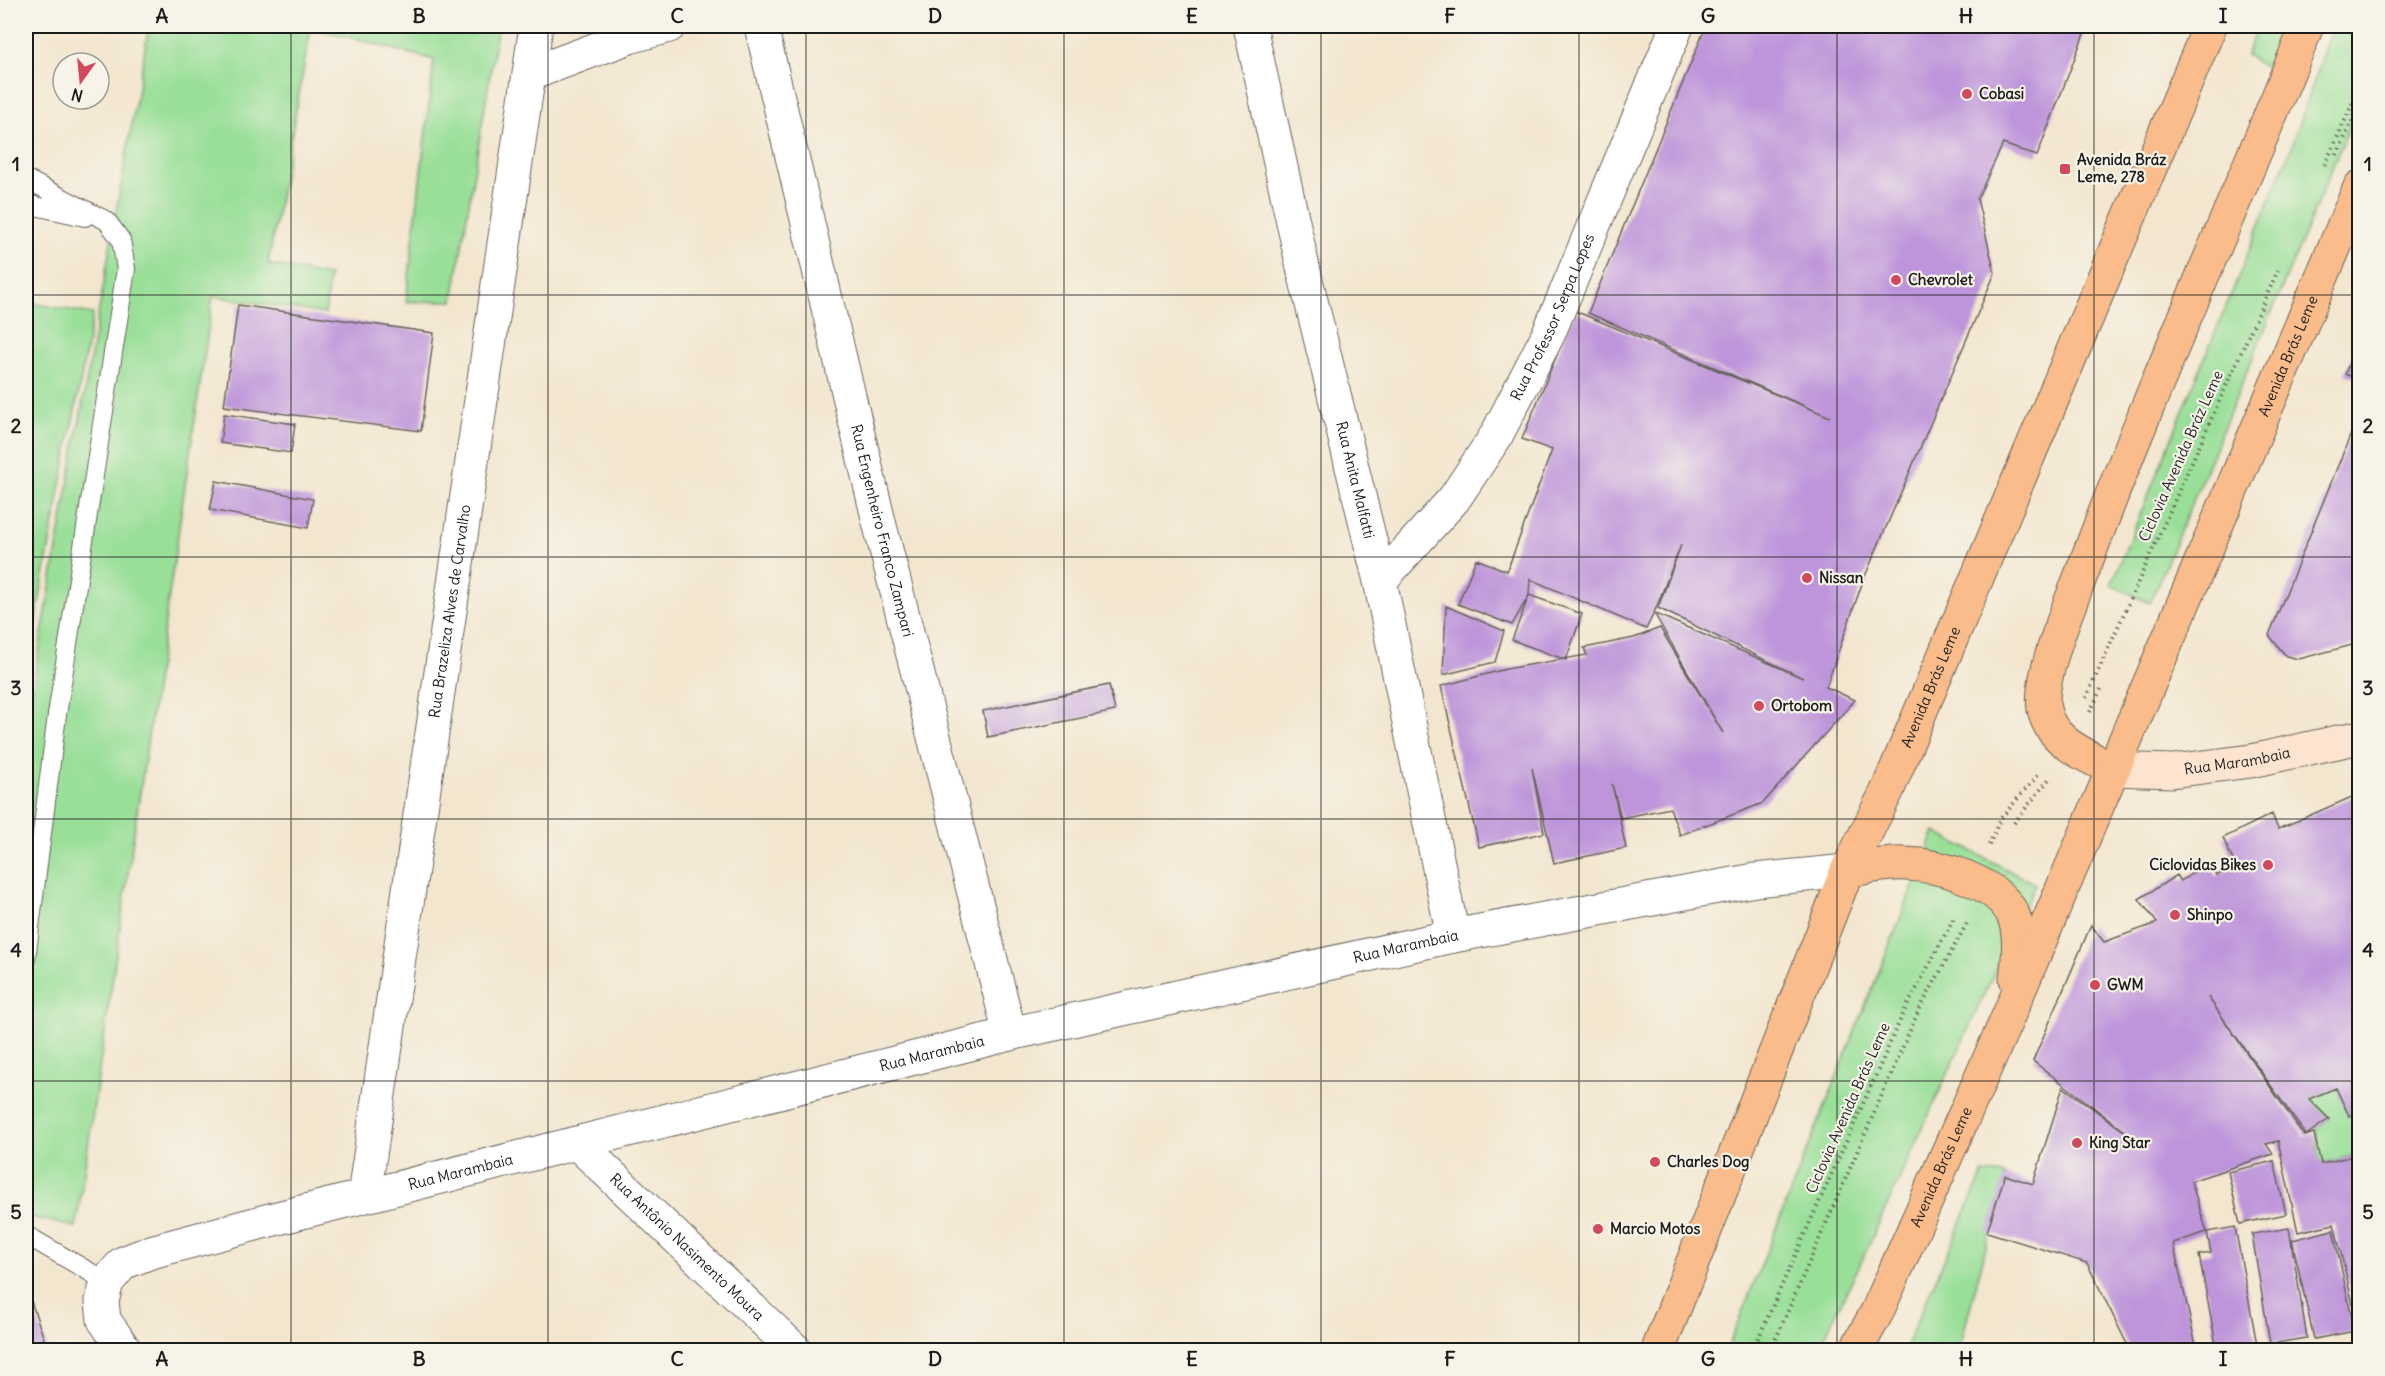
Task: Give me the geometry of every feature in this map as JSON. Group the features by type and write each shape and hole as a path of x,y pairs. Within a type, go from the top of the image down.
{"main road":[{"name":"Avenida Brás Leme","path":"1658,1350 1847,871 1887,791 2210,26"},
{"path":"2112,769 2066,742 2050,728 2043,707 2047,673 2109,500 2307,26"},
{"name":"Avenida Brás Leme","path":"1856,1350 1877,1312 2007,1019 2360,187"},
{"path":"1847,871 1871,866 1906,864 1938,869 1981,884 2006,904 2015,919 2018,937 2016,978 2007,1019"}],"street":[{"name":"Rua Brazeliza Alves de Carvalho","path":"364,1196 536,26"},
{"path":"530,74 629,37 669,26"},
{"name":"Rua Engenheiro Franco Zampari","path":"761,26 882,534 1010,1034"},
{"name":"Rua Anita Malfatti","path":"1250,26 1304,272 1380,581 1453,936"},
{"name":"Rua Professor Serpa Lopes","path":"1380,581 1454,499 1496,436 1548,335 1677,26"},
{"name":"Rua Marambaia","path":"2112,769 2172,771 2251,760 2360,737"},
{"name":"Rua Marambaia","path":"107,1282 123,1263 151,1252 364,1196 1010,1034 1453,936 1755,880 1847,871"},
{"name":"Rua Antônio Nasimento Moura","path":"578,1144 795,1350"},
{"path":"107,1282 102,1301 104,1320 123,1349"}],"lane":[{"path":"26,179 107,221 122,240 126,269 57,715 26,958"},
{"path":"26,204 107,221"},
{"path":"26,1235 107,1282"}],"path":[{"path":"2321,175 2360,87"},
{"name":"Ciclovia Avenida Bráz Leme","path":"2000,819 2066,742 2283,260"},
{"path":"1771,1350 1918,1012 1981,884"},
{"name":"Ciclovia Avenida Brás Leme","path":"1753,1350 1904,1012 1981,884"}],"green space":[{"path":"149,26 498,26 453,301 406,302 434,60 311,27 268,264 329,276 325,314 213,296 76,1227 26,1216 26,725"},
{"path":"2258,26 2294,26 2272,72 2246,55"},
{"path":"2333,26 2359,26 2359,104 2150,603 2111,585 2291,149"},
{"path":"26,302 93,314 26,671"},
{"path":"1935,832 2035,884 1861,1262 1818,1350 1727,1350"},
{"path":"2336,1088 2349,1116 2359,1111 2359,1154 2320,1164 2316,1128 2329,1119 2309,1099"},
{"path":"1983,1173 2005,1175 1959,1350 1904,1350"}],"building":[{"path":"1706,26 2087,26 2037,156 2003,144 1977,199 1995,273 1863,581 1826,687 1855,700 1763,803 1680,835 1670,808 1621,818 1612,784 1626,848 1554,863 1532,768 1544,833 1479,847 1441,686 1506,669 1587,655 1584,648 1634,638 1660,628 1723,733 1654,613 1646,629 1530,579 1529,595 1512,625 1458,604 1476,559 1507,571 1552,450 1522,439 1575,311 1830,417 1588,313","holes":["1681,545 1658,608 1803,678 1654,613"]},
{"path":"238,305 434,333 421,431 224,406"},
{"path":"2360,337 2360,380 2345,374"},
{"path":"224,414 295,424 291,453 220,443"},
{"path":"2359,414 2360,643 2299,659 2286,656 2269,635"},
{"path":"216,481 313,499 308,528 210,510"},
{"path":"1529,595 1582,614 1566,660 1512,640"},
{"path":"1446,606 1504,631 1495,662 1443,675"},
{"path":"1109,685 1115,711 988,737 983,711"},
{"path":"2354,796 2360,819 2360,1111 2349,1116 2336,1088 2309,1099 2329,1119 2306,1135 2208,997 2304,1136 2314,1133 2321,1164 2360,1154 2360,1334 2334,1224 2298,1232 2278,1141 2266,1144 2273,1154 2191,1181 2207,1232 2173,1243 2197,1350 2130,1350 2087,1263 1987,1232 2005,1175 2033,1184 2063,1087 2143,1145 2033,1061 2091,925 2104,942 2157,923 2139,899 2177,875 2181,881 2207,863 2217,876 2235,865 2223,838 2272,814 2278,829"},
{"path":"2274,1161 2286,1214 2240,1224 2228,1172"},
{"path":"2235,1227 2258,1350 2217,1350 2199,1255 2211,1253 2207,1232"},
{"path":"2289,1228 2307,1338 2270,1344 2252,1234"},
{"path":"2333,1230 2355,1331 2314,1339 2292,1240"},
{"path":"26,1287 48,1350 26,1350"}],"place":[{"name":"Cobasi","path":"1967,94"},
{"name":"Avenida Bráz Leme, 278","path":"2065,169"},
{"name":"Chevrolet","path":"1896,280"},
{"name":"Nissan","path":"1807,578"},
{"name":"Ortobom","path":"1759,706"},
{"name":"Ciclovidas Bikes","path":"2268,865"},
{"name":"Shinpo","path":"2175,915"},
{"name":"GWM","path":"2095,985"},
{"name":"King Star","path":"2077,1143"},
{"name":"Charles Dog","path":"1655,1162"},
{"name":"Marcio Motos","path":"1598,1229"}]}
